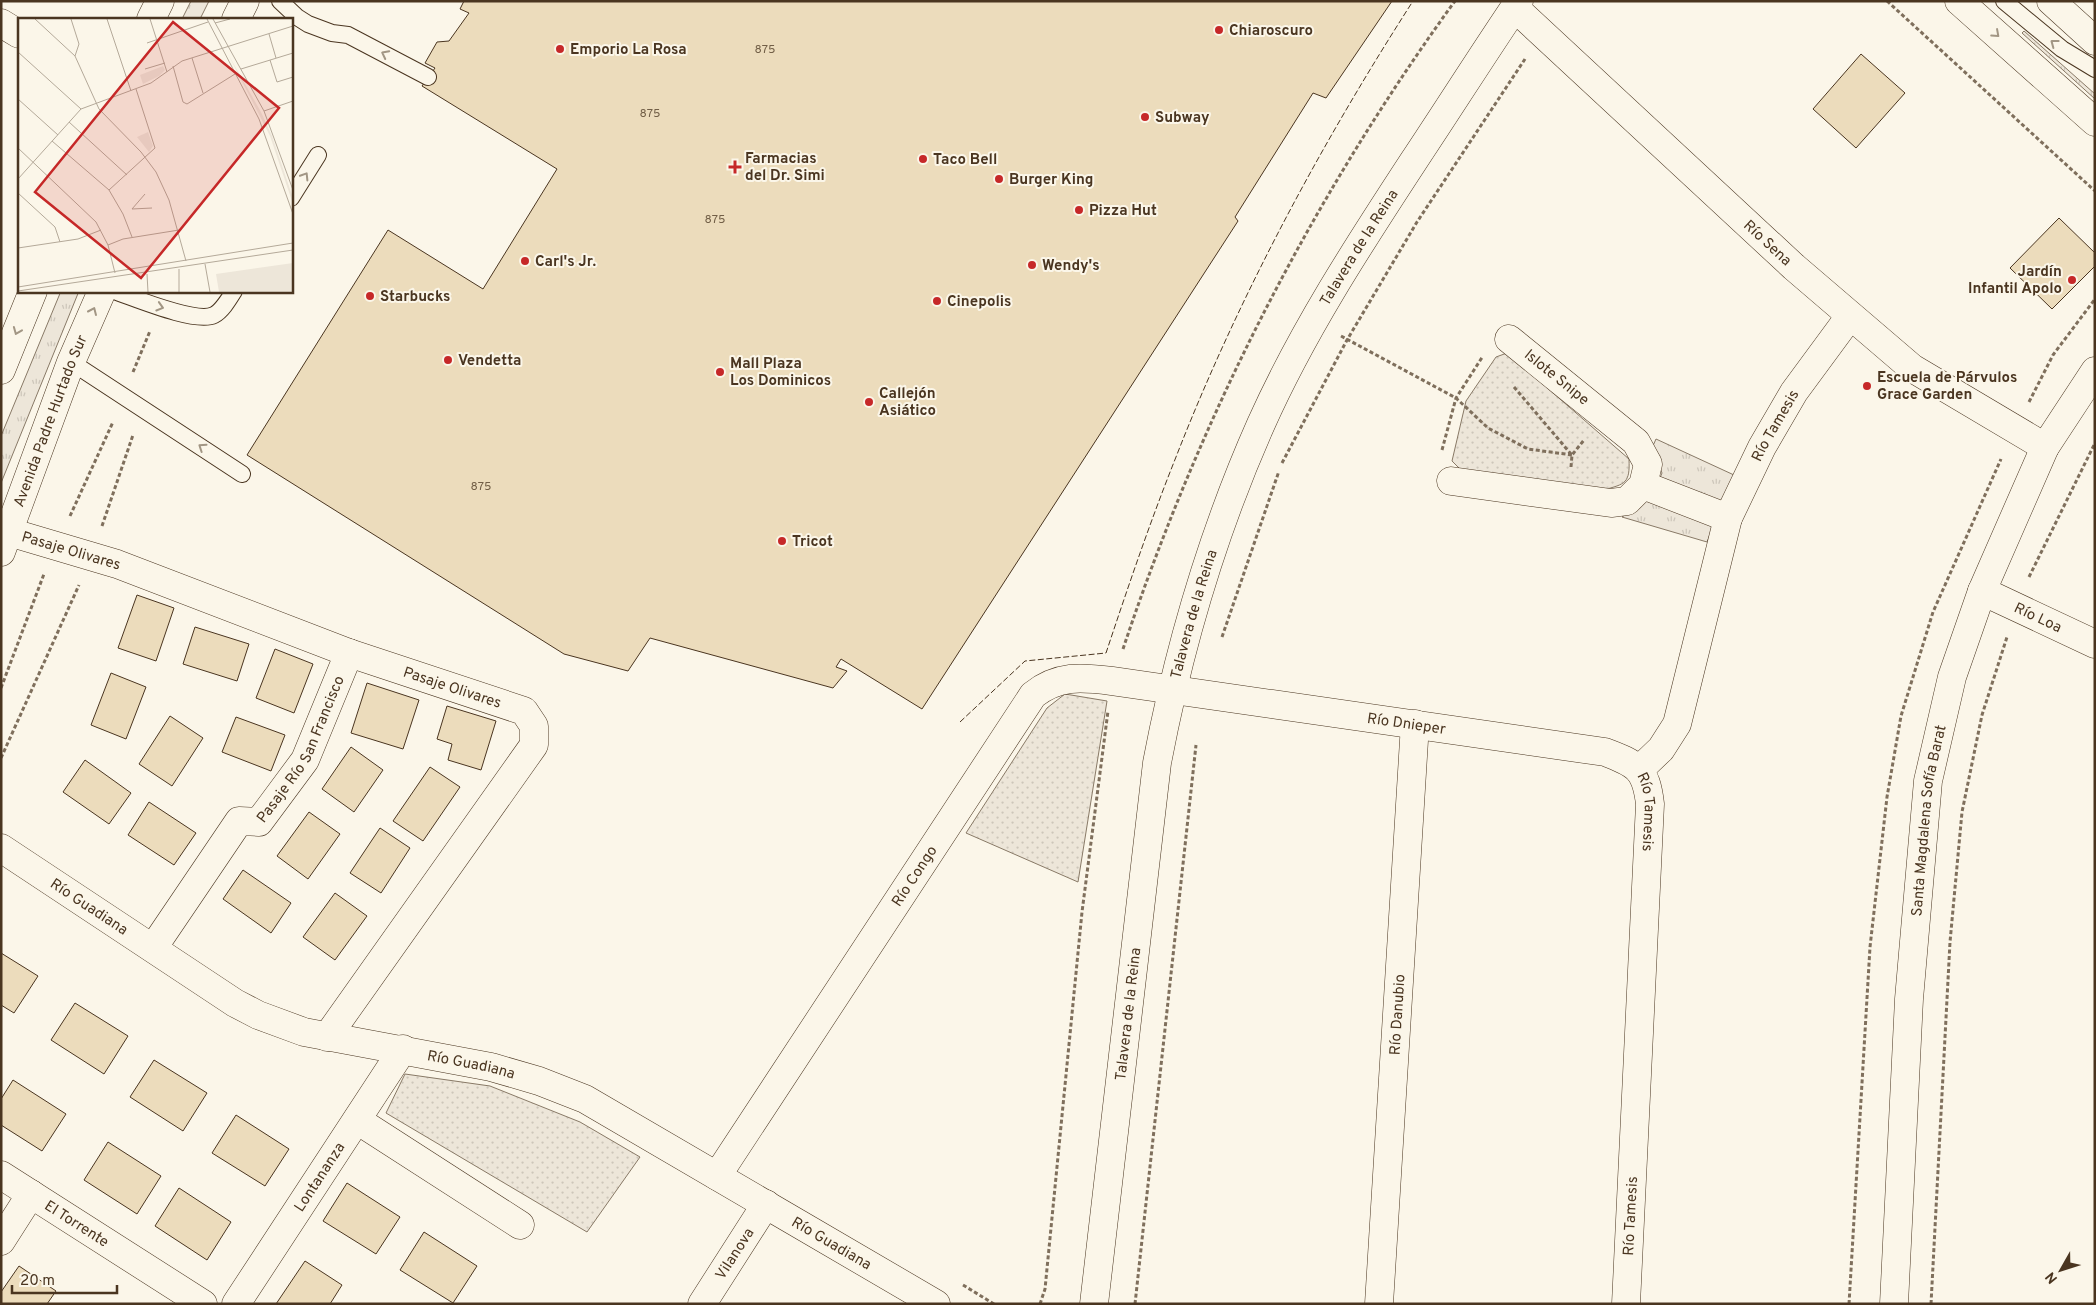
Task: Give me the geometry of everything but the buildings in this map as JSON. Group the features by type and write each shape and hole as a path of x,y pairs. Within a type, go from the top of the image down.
{"street":[{"path":"152,18 160,1"},
{"path":"236,18 245,1"},
{"path":"1959,1 2095,122"},
{"path":"2051,1 2095,41"},
{"name":"Río Sena","path":"1517,4 1542,33 1850,316 1912,368 2045,447"},
{"name":"Talavera de la Reina","path":"1094,1304 1157,763 1171,690 1196,602 1239,477 1261,424 1315,320 1369,230 1517,4"},
{"path":"1,23 18,33"},
{"path":"1,370 33,292"},
{"name":"Avenida Padre Hurtado Sur","path":"5,542 71,362 102,292"},
{"name":"Río Tamesis","path":"1626,1304 1650,804 1648,783 1639,770 1661,749 1677,724 1728,518 1762,446 1794,392 1850,316"},
{"name":"Islote Snipe","path":"1509,339 1636,442 1648,464 1643,485"},
{"name":"Santa Magdalena Sofía Barat","path":"1894,1304 1909,999 1928,781 1952,677 1982,591 2045,447 2095,371"},
{"path":"1451,481 1611,503 1627,500 1643,485 1728,518"},
{"name":"Pasaje Olivares","path":"5,542 55,546 116,564 349,653 524,711 534,726 534,746 327,1037"},
{"name":"Río Loa","path":"1982,591 2095,644"},
{"name":"Pasaje Río San Francisco","path":"153,948 239,821 258,822 305,760 349,653"},
{"name":"Río Congo","path":"717,1176 1032,696 1045,686 1070,678 1112,681 1171,690"},
{"name":"Río Dnieper","path":"1171,690 1605,752 1622,758 1639,770"},
{"name":"Río Danubio","path":"1379,1304 1415,724"},
{"name":"Río Guadiana","path":"1,848 235,1002 258,1015 304,1032 403,1049 491,1067 539,1081 576,1096 766,1204 936,1304"},
{"name":"Lontananza","path":"236,1304 403,1049"},
{"path":"357,1120 520,1225"},
{"name":"El Torrente","path":"1,1175 203,1304"},
{"path":"1,1241 31,1194"},
{"name":"Vilanova","path":"702,1304 766,1204"}],"lane":[{"path":"280,1 297,17 314,26 332,33 348,35 428,77"},
{"path":"2004,1 2062,49 2095,69"},
{"path":"292,196 318,155"},
{"path":"117,292 160,307 202,318 216,315 233,292"},
{"path":"71,362 242,474"}],"path":[{"path":"1887,1 2095,191"},
{"path":"1219,645 1280,466 1347,340 1417,222 1542,33"},
{"path":"1,688 55,546 99,456 160,307"},
{"path":"1315,320 1347,340 1456,398 1488,428 1528,449 1572,455"},
{"name":"Islote Snipe","path":"1451,481 1438,464 1456,398 1496,337 1509,339"},
{"path":"1509,381 1572,455"},
{"path":"1569,497 1572,455 1605,416"},
{"path":"1931,1304 1950,942 1962,812 1982,715 2016,607 2036,559 2095,443"},
{"path":"1135,1304 1198,726 1204,694"}],"green space":[{"path":"191,1 209,1 200,18 182,18"},
{"path":"2024,31 2095,94 2095,99 2022,33"},
{"path":"61,292 79,292 1,483 1,436"},
{"path":"1507,353 1629,459 1629,473 1622,484 1603,490 1462,471 1452,461 1466,401 1496,357"},
{"path":"1656,439 1734,475 1707,542 1622,517 1652,497 1662,473 1652,448"},
{"path":"1065,694 1107,701 1078,882 966,833 1047,708"},
{"path":"405,1074 490,1086 580,1122 640,1157 587,1232 386,1113"}],"fence":[{"path":"960,722 1025,661 1106,653 1166,481 1226,339 1283,223 1314,166 1413,1"}],"place":[{"name":"Chiaroscuro","path":"1219,30"},
{"name":"Emporio La Rosa","path":"560,49"},
{"name":"Subway","path":"1145,117"},
{"name":"Taco Bell","path":"923,159"},
{"name":"Farmacias del Dr. Simi","path":"735,167"},
{"name":"Burger King","path":"999,179"},
{"name":"Pizza Hut","path":"1079,210"},
{"name":"Carl's Jr.","path":"525,261"},
{"name":"Wendy's","path":"1032,265"},
{"name":"Jardín Infantil Apolo","path":"2072,280"},
{"name":"Starbucks","path":"370,296"},
{"name":"Cinepolis","path":"937,301"},
{"name":"Vendetta","path":"448,360"},
{"name":"Mall Plaza Los Dominicos","path":"720,372"},
{"name":"Escuela de Párvulos Grace Garden","path":"1867,386"},
{"name":"Callejón Asiático","path":"869,402"},
{"name":"Tricot","path":"782,541"}]}
